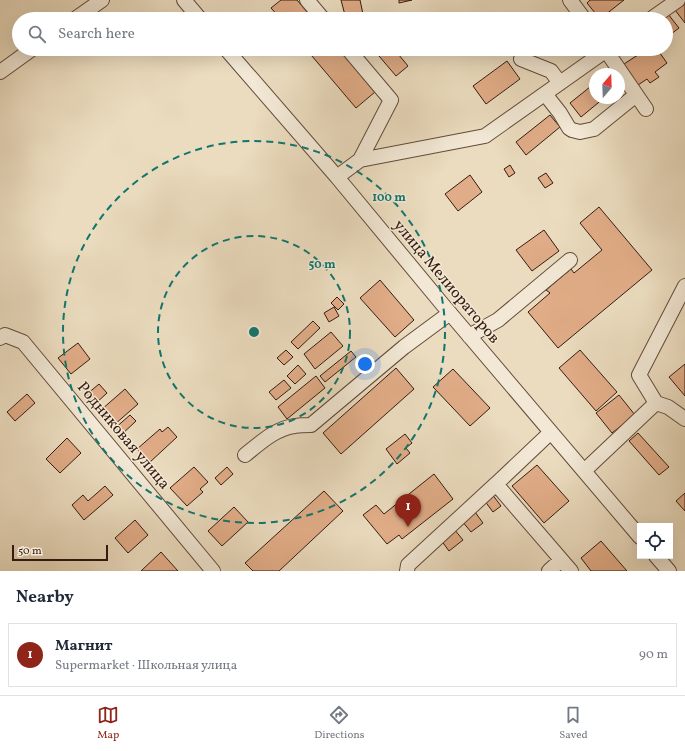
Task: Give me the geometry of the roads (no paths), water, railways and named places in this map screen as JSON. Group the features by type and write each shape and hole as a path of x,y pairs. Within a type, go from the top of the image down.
{"street":[{"path":"85,12 102,0"},
{"path":"184,0 194,12"},
{"path":"307,0 317,12"},
{"path":"570,0 579,12"},
{"path":"662,4 678,0"},
{"path":"0,72 22,56"},
{"name":"улица Мелиораторов","path":"232,56 337,177 469,336 637,533"},
{"path":"354,56 391,100 360,160"},
{"path":"337,177 360,160 485,136 598,56"},
{"path":"610,56 646,109"},
{"path":"521,59 551,71 560,83"},
{"path":"545,94 560,113 569,128 580,132 594,129 636,95"},
{"path":"469,336 498,320 570,260"},
{"path":"685,286 639,375 656,403 668,407 685,419"},
{"path":"245,455 280,430 295,426 311,426 404,347 450,313"},
{"name":"Родниковая улица","path":"2,334 23,342 213,571"},
{"path":"584,471 656,403"},
{"path":"407,571 408,565 551,432"},
{"path":"496,484 571,571"},
{"path":"659,559 669,571"},
{"path":"549,571 561,560"}],"place":[{"name":"Магнит","path":"408,527"}]}
